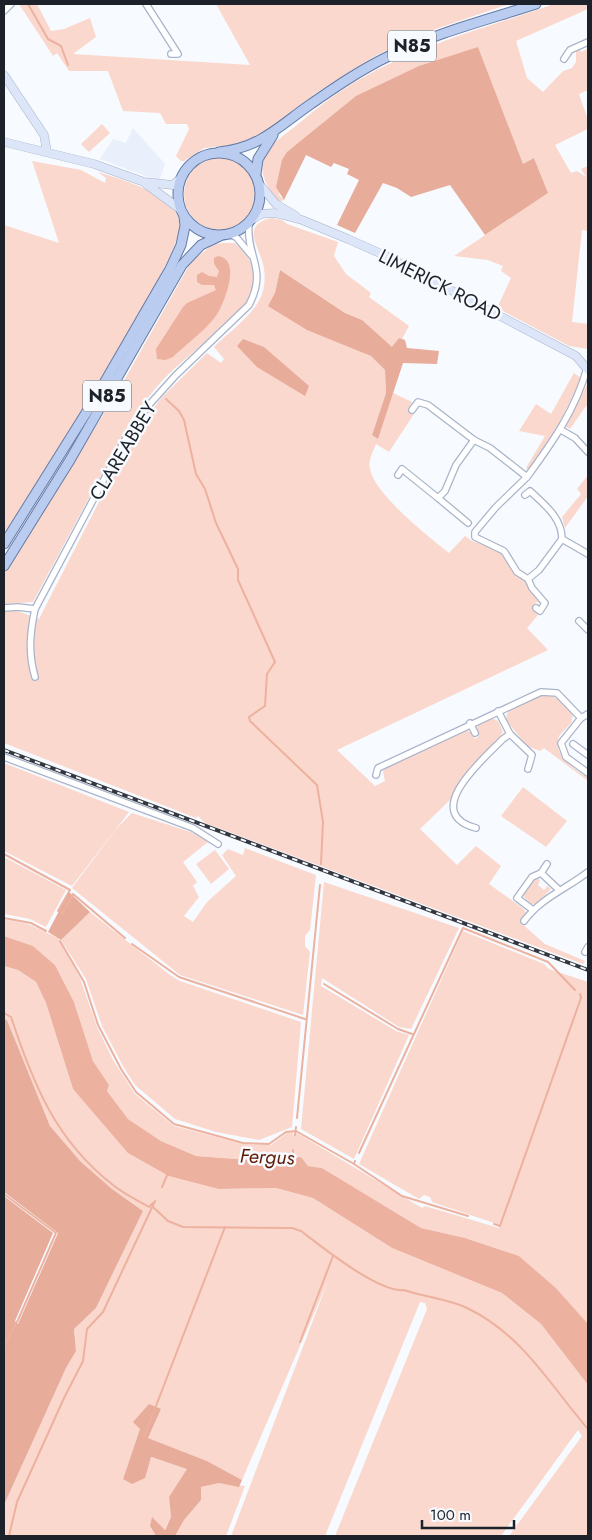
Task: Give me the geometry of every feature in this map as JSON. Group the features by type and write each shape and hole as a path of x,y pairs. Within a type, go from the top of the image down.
{"main road":[{"name":"N85","path":"4,544 96,397 170,269 181,245 185,226 179,196 182,178 195,161 210,154 238,150 275,133 335,87 389,56 421,41 536,4"},
{"path":"4,76 44,134 47,152"},
{"name":"N85","path":"256,174 258,158 275,133"},
{"path":"4,142 94,164 144,182 173,185 182,178"},
{"path":"219,152 237,156 245,161 256,174 260,185 276,204 302,220"},
{"path":"144,182 182,213"},
{"path":"251,222 258,207 260,185"},
{"name":"N85","path":"182,213 200,232 220,236 230,235 251,222"},
{"path":"251,222 261,214 275,213 302,220"},
{"name":"LIMERICK ROAD","path":"302,220 384,255 588,364"},
{"name":"N85","path":"4,566 70,460 182,265 201,244 220,236"}],"street":[{"path":"4,11 12,4"},
{"path":"146,4 178,54 171,54"},
{"path":"564,59 570,50 588,42"},
{"name":"CLAREABBEY","path":"35,677 30,658 30,633 35,609 126,438 148,406 176,375 248,305 258,283 255,260 248,233 251,222"},
{"path":"230,235 246,248 255,260"},
{"path":"536,608 540,611 546,603 532,588 528,579 517,572 504,551 475,537 475,532 496,507 527,477 561,430 586,380 588,364"},
{"path":"412,410 418,402 428,405 474,440 490,448 527,477"},
{"path":"561,430 575,438 588,452"},
{"path":"438,498 445,491 456,465 474,440"},
{"path":"398,475 402,469 468,523"},
{"path":"525,495 530,491 553,514 562,528 562,539 539,570 528,579"},
{"path":"562,539 588,554"},
{"path":"4,608 35,609"},
{"path":"580,621 588,630"},
{"path":"376,774 378,768 470,723 541,692 557,693 581,718"},
{"path":"498,711 510,734 532,755 528,769"},
{"path":"588,714 581,718 561,743 566,757 588,773"},
{"path":"470,723 475,733"},
{"path":"476,828 459,820 453,812 453,801 466,779 496,745 510,734"},
{"path":"573,744 588,756"},
{"path":"4,757 193,828 218,844"},
{"path":"532,910 517,898 532,877 541,873 547,864"},
{"path":"524,921 532,910 558,889 588,872"},
{"path":"541,873 558,889"}],"shaded area":[{"path":"19,4 37,4 51,31 64,29 90,18 96,37 73,54 250,65 216,4 509,4 424,33 375,56 316,93 263,134 233,145 204,148 181,161 176,156 189,129 187,124 166,124 160,113 123,111 108,71 69,71 57,53 53,56"},
{"path":"554,4 588,4 588,9 516,41 527,78 543,92 563,71 572,68 576,62 576,49 579,48 581,52 588,49 588,90 579,94 588,120 588,129 555,145 571,173 577,171 586,177 581,169 588,166 588,231 582,230 572,322 588,324 588,349 569,346 497,308 511,278 501,271 503,266 488,260 454,256 548,193 534,158 523,165 478,47 454,57 290,149 279,195 284,200 279,202 263,176 262,170 266,152 274,144 328,100 362,78 408,55"},
{"path":"478,47 523,164 534,158 548,193 485,235 450,185 411,197 397,188 383,183 355,233 337,225 359,180 347,174 349,169 334,163 331,167 306,155 284,200 276,187 282,160 287,152 356,96 419,66"},
{"path":"102,124 110,133 89,152 81,144"},
{"path":"133,128 165,164 159,181 100,159 113,139 126,143"},
{"path":"213,158 227,158 246,168 256,187 256,201 246,220 227,230 213,230 194,220 184,201 184,187 194,168"},
{"path":"32,161 81,170 105,183 106,178 98,172 133,184 168,203 180,222 175,242 159,278 134,323 73,426 4,535 4,225 59,243"},
{"path":"272,218 282,220 287,224 338,242 334,256 346,274 371,293 369,297 409,326 402,339 399,338 392,348 362,320 345,313 280,270 275,293 343,343 371,356 385,370 386,393 372,435 378,438 393,393 412,402 408,409 414,414 389,452 376,444 371,456 370,469 382,491 403,514 449,553 465,536 472,541 501,551 514,573 527,582 530,590 540,599 539,603 536,602 532,609 538,615 527,628 548,650 337,750 375,786 385,781 383,771 386,767 464,729 470,732 475,739 479,736 476,730 478,725 491,718 498,721 503,732 499,738 462,778 450,800 420,829 457,865 476,846 501,866 489,884 524,909 526,913 521,923 545,944 585,961 583,964 205,823 198,816 196,818 4,743 4,612 15,610 39,619 126,449 143,422 162,397 207,353 221,363 224,359 214,347 251,312 262,295 264,286 263,264 255,243 254,230 263,221"},
{"path":"235,243 245,253 252,265 254,272 253,286 246,302 216,334 167,376 132,418 33,602 4,604 4,574 121,386 191,262 212,245"},
{"path":"218,256 225,259 229,264 230,278 226,295 216,316 173,357 165,360 157,359 156,349 183,307 187,303 216,290 214,285 202,285 197,282 197,275 202,272 209,276 217,277 219,271 214,264 214,258"},
{"path":"280,270 345,313 362,320 392,347 399,338 405,340 407,348 439,351 437,364 403,363 378,439 372,435 386,393 385,370 371,356 307,330 268,306 275,293"},
{"path":"243,339 264,347 309,386 305,396 257,367 237,346"},
{"path":"574,373 581,378 576,390 557,426 528,470 526,468 545,436 519,431 536,404 551,414"},
{"path":"588,382 588,407 586,406 570,429 566,427"},
{"path":"588,475 588,496 565,528 562,517 581,494 577,489"},
{"path":"544,694 557,698 573,714 571,723 559,736 559,750 566,761 588,778 588,781 544,748 540,751 527,746 506,720 508,711 511,708"},
{"path":"4,763 129,812 72,886 4,851"},
{"path":"523,787 567,821 546,847 501,816"},
{"path":"132,813 200,835 208,842 183,862 197,882 193,886 199,897 184,916 193,922 207,902 236,876 222,855 228,849 243,855 245,848 316,875 310,930 305,936 305,946 310,952 303,1015 180,975 72,888 116,829"},
{"path":"215,850 229,869 211,884 196,864"},
{"path":"4,857 66,890 46,927 30,919 4,914"},
{"path":"536,878 540,880 538,885 544,890 547,886 551,889 536,904 531,904 523,896 531,882"},
{"path":"324,882 459,928 411,1029 399,1027 322,978 321,986 396,1031 409,1035 354,1159 301,1129"},
{"path":"69,892 90,912 61,940 48,932"},
{"path":"90,912 180,981 301,1022 292,1127 259,1140 216,1132 175,1119 135,1085 102,1026 86,979 61,940"},
{"path":"4,919 28,924 58,938 80,978 97,1027 113,1060 135,1094 174,1126 243,1144 271,1145 287,1133 293,1132 293,1135 297,1133 422,1208 425,1206 499,1228 500,1225 432,1202 430,1197 424,1195 419,1199 359,1164 463,931 544,964 549,969 588,982 588,1324 556,1288 519,1256 465,1238 421,1228 322,1168 308,1166 301,1157 249,1160 196,1156 161,1141 128,1119 107,1091 109,1085 93,1061 74,1002 55,965 33,946 4,936"},
{"path":"4,936 33,946 55,965 74,1002 93,1061 109,1085 107,1091 128,1119 161,1141 196,1156 249,1160 301,1157 308,1166 322,1168 421,1228 465,1238 519,1256 556,1288 588,1324 588,1385 541,1324 502,1293 392,1248 313,1198 276,1188 219,1189 169,1176 128,1153 73,1089 46,1003 36,982 18,970 4,966"},
{"path":"4,966 18,970 36,982 46,1003 73,1089 219,1189 276,1188 313,1198 392,1248 502,1293 541,1324 588,1385 588,1536 509,1536 582,1436 578,1430 501,1536 335,1536 427,1309 425,1303 420,1302 325,1536 231,1536 328,1281 242,1480 207,1461 148,1438 161,1409 140,1429 123,1479 150,1457 188,1469 169,1497 171,1517 164,1530 150,1526 156,1536 4,1536 4,1505 66,1368 76,1351 74,1329 96,1308 143,1211 112,1189 80,1161 50,1126 7,1020 4,1019"},
{"path":"4,1019 7,1020 50,1126 80,1161 112,1189 143,1211 96,1308 74,1329 76,1351 66,1368 4,1505 4,1196 53,1233 15,1321 18,1324 58,1233 4,1192"},
{"path":"149,1404 161,1409 148,1438 207,1461 242,1480 239,1487 219,1483 201,1487 201,1500 184,1520 175,1536 156,1536 150,1526 152,1517 165,1530 171,1517 169,1497 187,1469 151,1457 145,1478 132,1484 123,1479 140,1429 133,1422"},
{"path":"219,1483 245,1486 226,1536 175,1536 184,1520 201,1500 201,1487"}],"waterway":[{"path":"28,4 48,39 61,46 68,65"},
{"path":"166,399 179,411 184,420 196,474 205,489 216,523 238,569 238,580 275,662 267,674 265,706 249,717 250,721 317,785 323,822 321,864"},
{"path":"4,854 70,890 58,911"},
{"path":"297,1118 320,885"},
{"path":"62,914 73,894 125,938"},
{"path":"4,918 31,923 46,931"},
{"path":"359,1153 463,928 548,962 575,990"},
{"name":"Fergus","path":"60,941 84,982 98,1025 121,1069 136,1092 174,1124 243,1143 269,1144 286,1132 296,1131 354,1164 355,1161"},
{"path":"132,944 179,977 305,1019"},
{"path":"324,984 398,1029 412,1034"},
{"path":"494,1224 500,1226 581,998 580,994"},
{"path":"4,1013 11,1017 28,1065 48,1109 76,1149 93,1168 117,1188 149,1207 153,1203"},
{"path":"295,1135 296,1127"},
{"name":"Fergus","path":"293,1150 293,1160"},
{"path":"354,1164 402,1196 468,1216"},
{"path":"162,1187 168,1173"},
{"path":"4,1194 56,1233 18,1320 4,1346"},
{"path":"9,1536 17,1502 64,1398 83,1361 87,1329 103,1312 155,1201"},
{"path":"153,1207 168,1221 183,1227 292,1228 301,1231 351,1268 380,1284 393,1289 444,1300 467,1308 504,1332 519,1346 548,1378 588,1429"},
{"path":"144,1437 225,1227"},
{"path":"300,1342 333,1256"}],"railway":[{"path":"4,750 588,970"}]}
